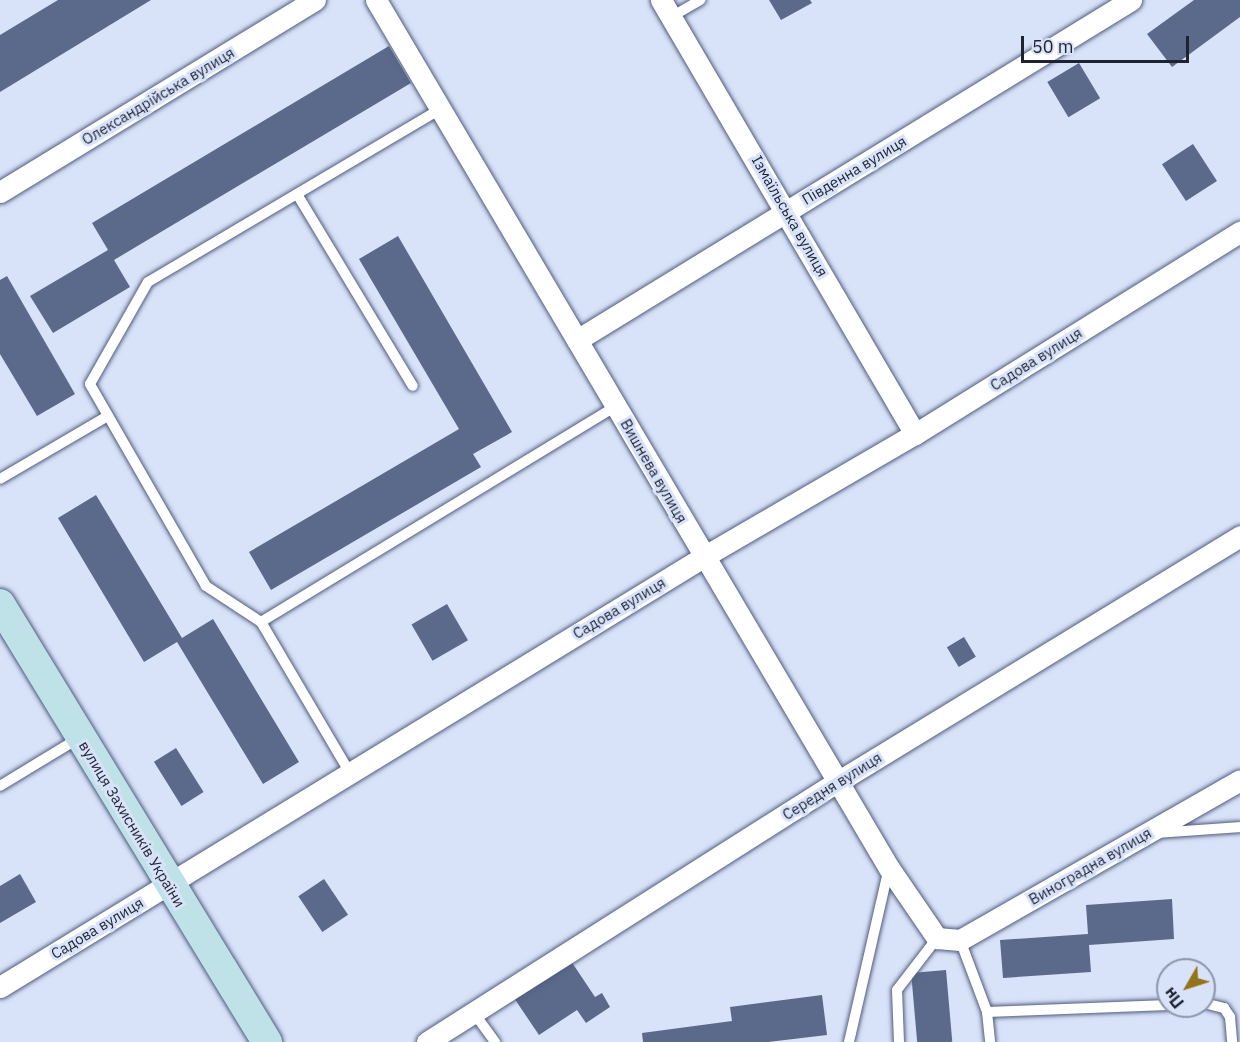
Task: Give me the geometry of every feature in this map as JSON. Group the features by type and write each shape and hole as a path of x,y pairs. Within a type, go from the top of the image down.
{"main road":[{"name":"вулиця Захисників України","path":"0,604 267,1042"}],"street":[{"name":"Олександрійська вулиця","path":"0,192 315,0"},
{"name":"Вишнева вулиця","path":"376,0 889,868 937,938"},
{"name":"Південна вулиця","path":"577,340 1131,0"},
{"name":"Ізмаїльська вулиця","path":"666,8 788,210 915,434"},
{"name":"Садова вулиця","path":"0,987 705,556 915,434 1240,232"},
{"name":"Середня вулиця","path":"427,1042 839,781 1240,536"},
{"name":"Виноградна вулиця","path":"960,940 1240,780"},
{"path":"937,938 960,940"}],"lane":[{"path":"666,8 700,0"},
{"path":"350,773 261,622 206,586 90,384 148,282 441,109"},
{"path":"297,194 413,386"},
{"path":"261,622 616,406"},
{"path":"0,479 108,416"},
{"path":"0,786 80,737"},
{"path":"1146,834 1240,827"},
{"path":"849,1042 889,868"},
{"path":"899,1042 897,990 937,938"},
{"path":"960,940 987,1012 990,1042"},
{"path":"987,1012 1156,1005"},
{"path":"1216,1006 1224,1008 1230,1017 1232,1042"},
{"path":"474,1012 495,1042"}],"building":[{"path":"58,0 151,0 0,92 0,35"},
{"path":"769,0 810,0 812,3 781,20"},
{"path":"1194,0 1240,0 1240,17 1172,67 1147,34"},
{"path":"389,46 411,83 114,260 130,287 53,333 30,296 108,250 92,223"},
{"path":"1079,63 1100,98 1068,117 1047,82"},
{"path":"1193,144 1217,181 1186,201 1162,164"},
{"path":"398,236 512,432 473,454 481,467 271,590 249,552 459,429 359,259"},
{"path":"7,276 75,394 37,416 0,354 0,280"},
{"path":"96,495 182,638 213,619 299,762 263,784 177,642 144,662 58,518"},
{"path":"447,604 468,640 432,661 411,624"},
{"path":"964,637 976,657 959,667 947,647"},
{"path":"176,748 204,792 182,806 154,762"},
{"path":"20,874 36,902 0,923 0,886"},
{"path":"324,879 348,915 322,932 298,896"},
{"path":"1172,899 1174,939 1089,945 1091,972 1003,978 1000,940 1088,934 1086,905"},
{"path":"571,961 595,997 602,993 610,1007 586,1023 577,1010 539,1035 514,998"},
{"path":"946,970 952,1042 917,1042 911,973"},
{"path":"822,995 827,1035 768,1042 643,1042 642,1033 732,1021 730,1007"}]}
